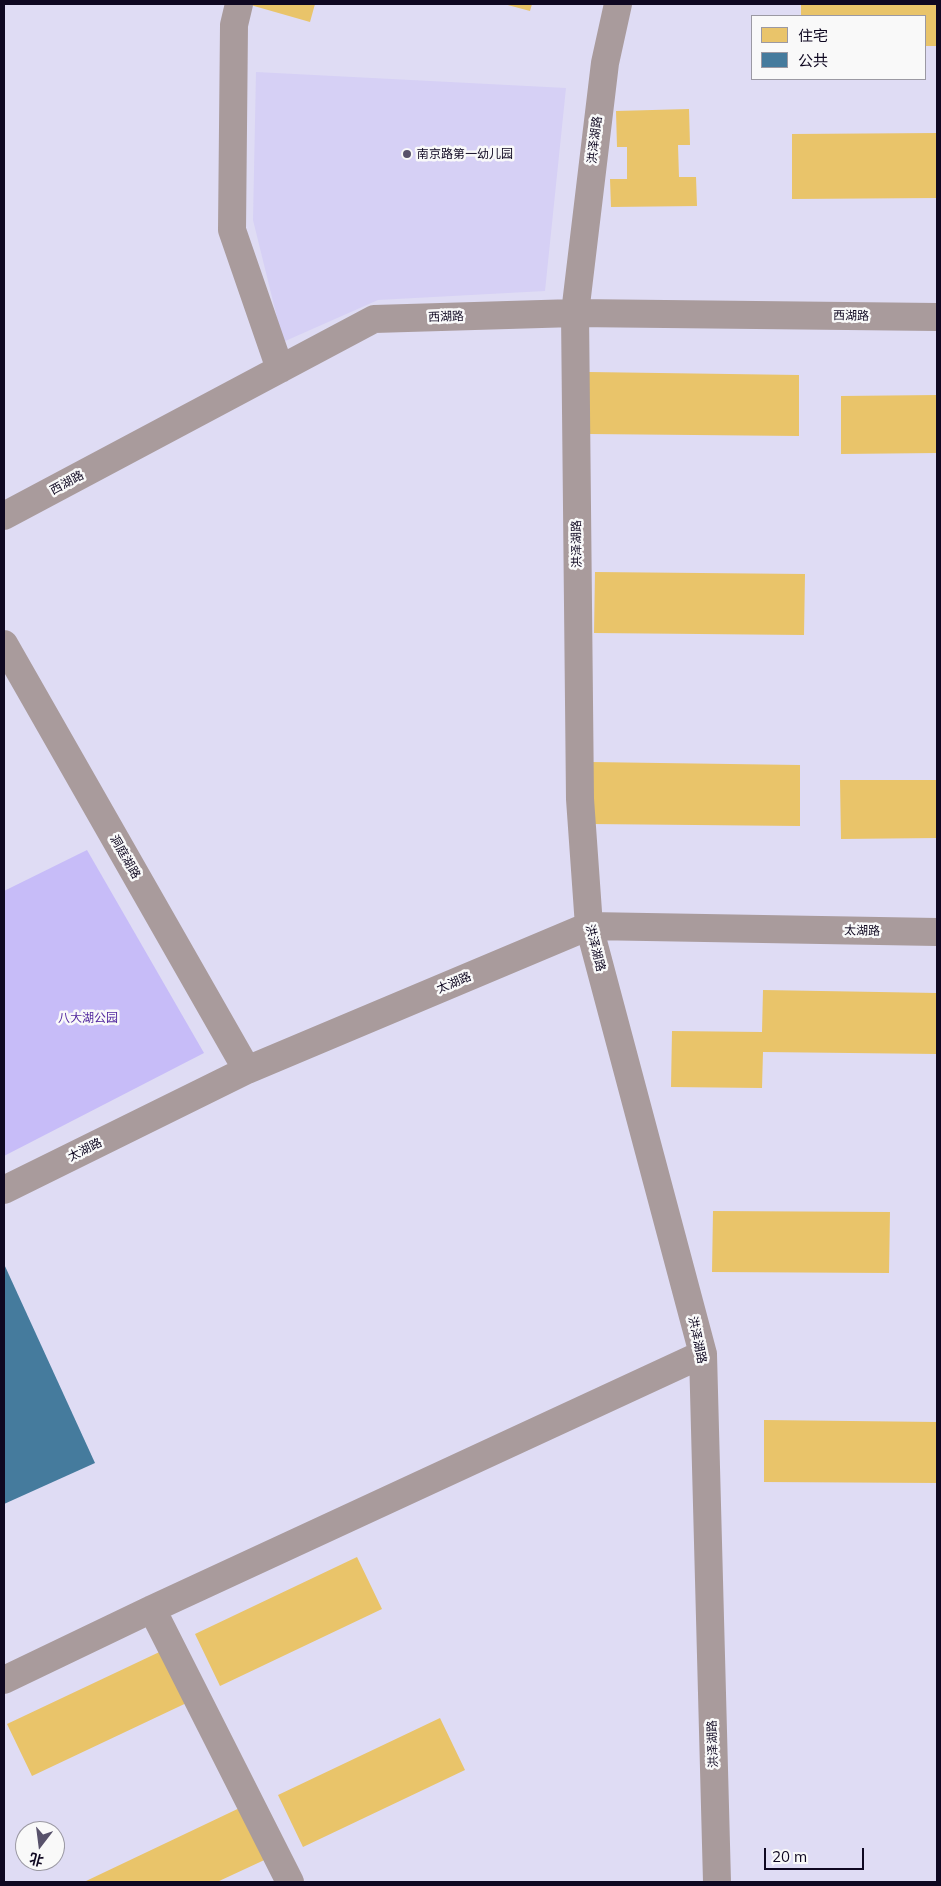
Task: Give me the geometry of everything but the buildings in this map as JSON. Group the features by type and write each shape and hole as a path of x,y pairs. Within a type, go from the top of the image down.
{"street":[{"path":"239,4 234,26 232,230 280,369"},
{"name":"洪泽湖路","path":"618,4 605,63 575,313 580,799 589,926 703,1354 717,1882"},
{"name":"西湖路","path":"4,516 374,319 575,313 937,317"},
{"name":"洞庭湖路","path":"4,644 247,1070"},
{"name":"太湖路","path":"4,1190 247,1070 589,926 937,932"},
{"path":"4,1680 152,1609 703,1354"},
{"path":"152,1609 290,1882"}],"shaded area":[{"name":"南京路第一幼儿园","path":"256,72 566,88 545,291 378,300 283,342 253,220"}],"green space":[{"name":"八大湖公园","path":"87,850 204,1053 4,1156 4,891"}],"place":[{"name":"南京路第一幼儿园","path":"407,154"}]}
